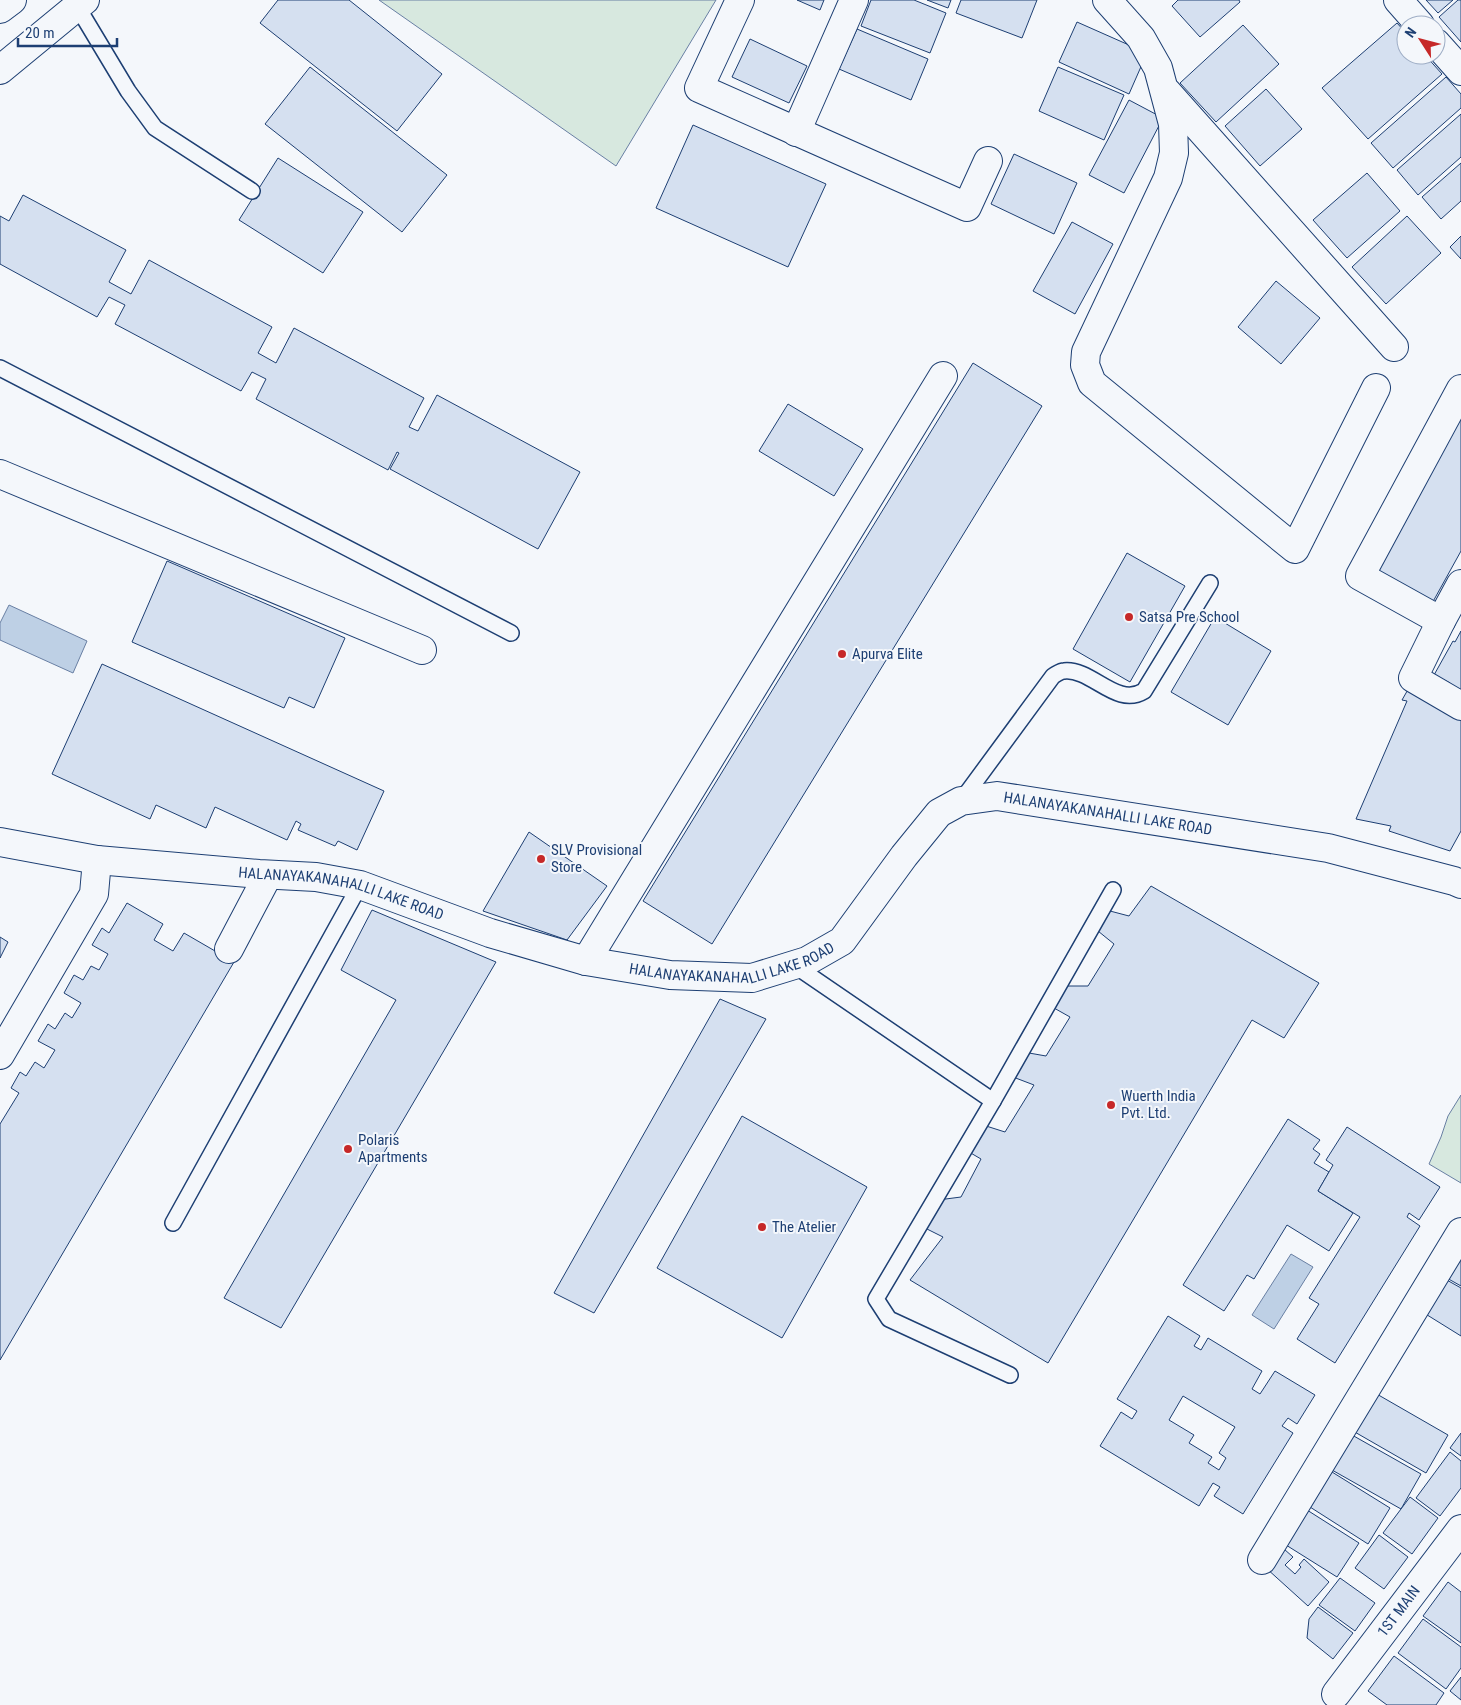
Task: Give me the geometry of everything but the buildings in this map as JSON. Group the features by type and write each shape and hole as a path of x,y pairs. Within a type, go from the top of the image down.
{"street":[{"path":"0,10 12,0"},
{"path":"740,0 699,88 967,207 988,161"},
{"path":"796,132 854,0"},
{"path":"1107,0 1141,38 1158,68 1173,124 1174,153 1168,178 1086,352 1085,365 1092,383 1295,549 1376,388"},
{"path":"1398,0 1411,15"},
{"path":"0,70 81,3"},
{"path":"1446,54 1461,71"},
{"path":"1164,89 1394,347"},
{"path":"586,962 943,376"},
{"path":"1441,621 1360,576 1461,389"},
{"path":"0,474 422,650"},
{"path":"1461,584 1413,678 1461,706"},
{"name":"HALANAYAKANAHALLI LAKE ROAD","path":"0,842 97,860 268,875 316,877 360,885 490,933 586,962 670,976 752,978 807,961 842,941 904,856 939,814 961,801 997,796 1318,846 1459,877"},
{"path":"0,1055 94,894 97,860"},
{"path":"229,949 268,875"},
{"path":"1262,1560 1461,1232"},
{"name":"1ST MAIN","path":"1336,1694 1458,1538"}],"lane":[{"path":"81,3 128,91 155,128 252,192"},
{"path":"0,368 512,633"},
{"path":"961,801 1054,676 1062,670 1074,671 1125,696 1136,696 1144,691 1210,584"},
{"path":"173,1223 360,885"},
{"path":"1010,1375 888,1319 876,1299 993,1102 1113,890"},
{"path":"794,965 993,1102"}],"shaded area":[{"path":"379,0 716,0 616,166"},
{"path":"1461,1095 1461,1183 1429,1164 1448,1116"}],"water":[{"path":"9,605 87,641 73,673 0,640 0,623"},
{"path":"1291,1254 1313,1267 1274,1329 1252,1315"}],"place":[{"name":"Satsa Pre School","path":"1129,617"},
{"name":"Apurva Elite","path":"842,654"},
{"name":"SLV Provisional Store","path":"541,859"},
{"name":"Wuerth India Pvt. Ltd.","path":"1111,1105"},
{"name":"Polaris Apartments","path":"348,1149"},
{"name":"The Atelier","path":"762,1227"}]}
